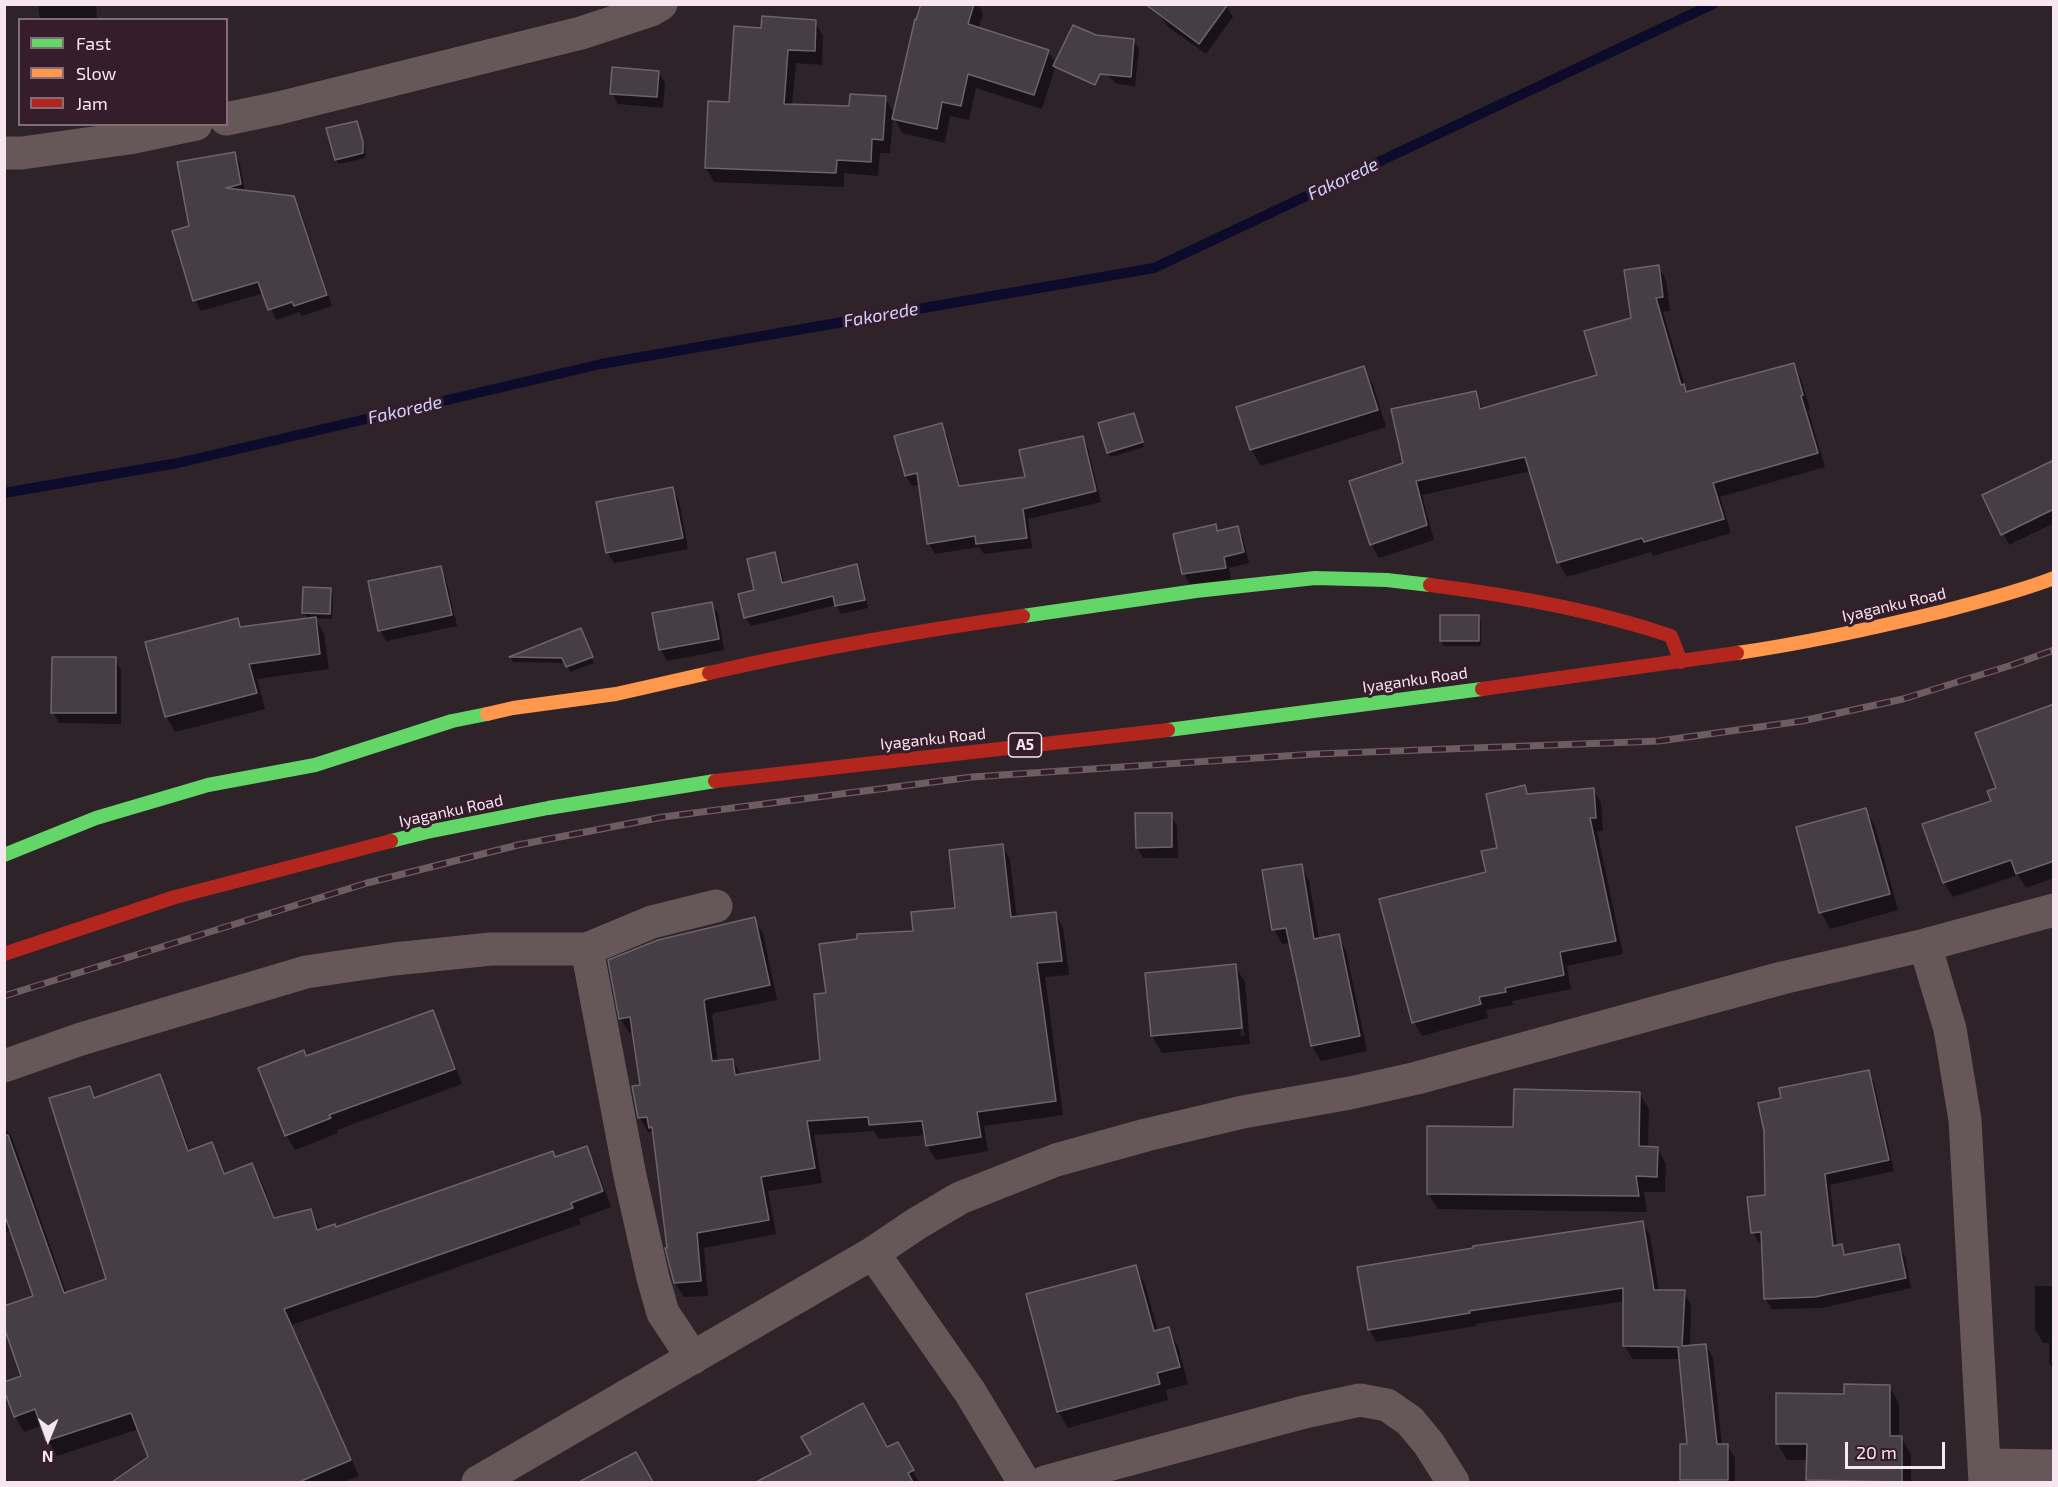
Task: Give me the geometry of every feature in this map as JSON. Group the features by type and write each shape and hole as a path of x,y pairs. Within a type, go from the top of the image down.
{"main road":[{"path":"4,855 96,818 208,784 315,765 452,721 513,708 616,694 760,661 945,627 1196,591 1315,578 1387,580 1477,591 1628,621 1671,636 1682,662"},
{"name":"Iyaganku Road","path":"4,954 175,897 427,832 548,808 712,781 1202,726 1682,662 1791,645 1907,620 2020,591 2054,578"}],"street":[{"path":"228,118 279,108 580,33 661,4"},
{"path":"4,153 22,153 129,138 186,126"},
{"path":"4,1066 81,1039 306,972 394,959 490,949 587,950 652,922 716,906"},
{"path":"478,1482 873,1253 960,1198 1056,1160 1146,1135 1243,1112 1350,1094 1417,1078 1782,978 1925,945 2054,910"},
{"path":"1925,945 1950,1029 1965,1120 1985,1474 2054,1466"},
{"path":"587,950 630,1176 653,1278 663,1313 693,1358"},
{"path":"873,1253 970,1392 1024,1482"},
{"path":"1046,1482 1304,1412 1360,1400 1387,1405 1410,1420 1454,1482"}],"building":[{"path":"921,4 974,4 968,24 1049,50 1034,95 968,74 961,106 942,102 937,129 892,119 915,19"},
{"path":"1145,4 1228,4 1199,44"},
{"path":"762,16 816,20 815,51 788,50 784,104 849,106 850,94 886,96 883,140 872,139 871,162 837,160 836,173 705,168 708,101 729,102 734,26 761,28"},
{"path":"1073,25 1096,35 1134,39 1131,77 1100,74 1095,85 1053,66"},
{"path":"612,67 659,71 657,97 610,94"},
{"path":"357,121 363,142 363,153 335,160 326,128"},
{"path":"235,152 241,184 226,188 294,196 327,295 294,306 292,302 268,310 258,282 193,301 172,231 189,226 177,162"},
{"path":"1659,265 1663,297 1656,298 1681,385 1684,384 1686,392 1794,363 1818,453 1713,483 1724,519 1644,542 1642,538 1557,563 1525,457 1416,481 1427,525 1370,545 1349,481 1403,463 1391,409 1476,391 1480,409 1597,375 1584,331 1631,318 1624,270"},
{"path":"1364,366 1378,410 1250,450 1236,407"},
{"path":"1134,413 1143,442 1107,453 1098,423"},
{"path":"942,423 959,486 1025,477 1019,450 1083,436 1096,491 1023,509 1027,538 976,544 975,536 927,544 917,473 905,476 894,436"},
{"path":"2054,460 2054,509 2001,535 1982,495"},
{"path":"673,487 683,538 606,553 596,502"},
{"path":"1216,524 1217,531 1238,526 1244,552 1224,557 1226,568 1182,574 1173,534"},
{"path":"775,552 782,583 857,564 865,600 835,606 833,596 744,618 738,594 754,590 747,559"},
{"path":"441,566 452,615 378,631 368,581"},
{"path":"303,587 331,588 330,614 302,613"},
{"path":"712,602 719,639 659,650 652,613"},
{"path":"1440,615 1479,615 1479,641 1440,641"},
{"path":"316,617 320,654 249,664 257,693 165,717 145,642 238,618 240,627"},
{"path":"581,628 593,657 566,667 562,658 509,657"},
{"path":"52,657 116,657 116,713 51,713"},
{"path":"2054,704 2054,861 2016,874 2011,860 1943,883 1922,824 1991,801 1987,791 1996,788 1975,733"},
{"path":"1525,785 1527,794 1594,788 1596,818 1590,818 1616,941 1560,952 1564,975 1505,988 1506,992 1479,997 1481,1004 1412,1023 1379,899 1486,872 1481,851 1497,848 1486,794"},
{"path":"1866,808 1890,894 1819,913 1796,827"},
{"path":"1135,813 1172,813 1172,847 1136,848"},
{"path":"1003,844 1011,917 1056,912 1062,961 1037,963 1056,1101 977,1112 981,1137 926,1146 922,1121 869,1125 868,1117 807,1121 815,1168 761,1177 769,1220 697,1233 701,1281 674,1283 665,1248 667,1248 652,1127 649,1128 647,1117 638,1118 632,1086 640,1085 630,1017 619,1019 608,960 658,940 755,917 770,985 704,1001 712,1061 733,1059 735,1075 820,1060 814,994 826,993 819,944 857,939 857,934 913,931 911,912 955,908 949,850"},
{"path":"1302,864 1314,939 1339,934 1360,1036 1311,1046 1286,928 1272,930 1262,870"},
{"path":"1236,964 1242,1028 1151,1036 1145,973"},
{"path":"433,1010 455,1069 329,1115 331,1118 285,1136 258,1068 304,1050 306,1056"},
{"path":"1869,1070 1889,1160 1825,1174 1833,1246 1842,1244 1844,1255 1899,1244 1906,1278 1815,1297 1764,1299 1761,1232 1751,1233 1747,1197 1765,1195 1764,1131 1758,1103 1781,1098 1779,1088"},
{"path":"160,1074 188,1151 212,1142 224,1174 252,1163 274,1218 311,1209 317,1230 335,1224 336,1227 553,1151 555,1157 587,1146 603,1191 571,1203 573,1208 284,1309 351,1460 299,1482 112,1482 148,1457 131,1413 46,1441 35,1409 14,1417 4,1390 4,1382 21,1376 4,1327 4,1306 33,1296 4,1213 4,1135 8,1135 64,1293 106,1279 49,1098 90,1086 94,1098"},
{"path":"1514,1089 1640,1092 1639,1146 1658,1147 1657,1177 1636,1176 1639,1196 1427,1194 1427,1126 1513,1127"},
{"path":"1643,1221 1654,1290 1685,1290 1682,1346 1706,1344 1717,1444 1728,1444 1728,1480 1680,1480 1680,1444 1687,1444 1679,1347 1623,1346 1623,1288 1469,1311 1470,1313 1368,1330 1357,1267 1473,1248 1473,1246"},
{"path":"1136,1265 1154,1331 1169,1327 1180,1367 1157,1373 1160,1384 1057,1412 1026,1294"},
{"path":"1844,1384 1890,1385 1890,1436 1902,1436 1902,1482 1806,1480 1807,1444 1776,1444 1776,1393 1844,1394"},
{"path":"863,1403 887,1447 898,1442 914,1470 908,1473 913,1482 756,1482 811,1454 801,1437"},
{"path":"636,1452 653,1482 579,1482"}],"waterway":[{"name":"Fakorede","path":"4,493 178,463 601,364 1154,268 1713,4"}],"railway":[{"path":"4,996 367,883 518,845 663,817 972,777 1315,754 1659,741 1802,721 1903,699 2054,650"}],"traffic: fast":[{"path":"1023,616 1196,591 1315,578 1387,580 1430,585"},
{"path":"1168,730 1482,689"},
{"path":"4,855 96,818 208,785 315,765 452,721 487,714"},
{"path":"391,841 548,808 715,781"}],"traffic: slow":[{"path":"1737,653 1815,640 1944,611 2027,588 2054,578"},
{"path":"487,714 513,708 616,694 709,673"}],"traffic: jam":[{"path":"1430,585 1552,604 1642,627 1671,636 1681,662"},
{"path":"709,673 866,641 1023,616"},
{"path":"1482,689 1737,653"},
{"path":"715,781 1168,730"},
{"path":"4,954 175,897 391,841"}]}
